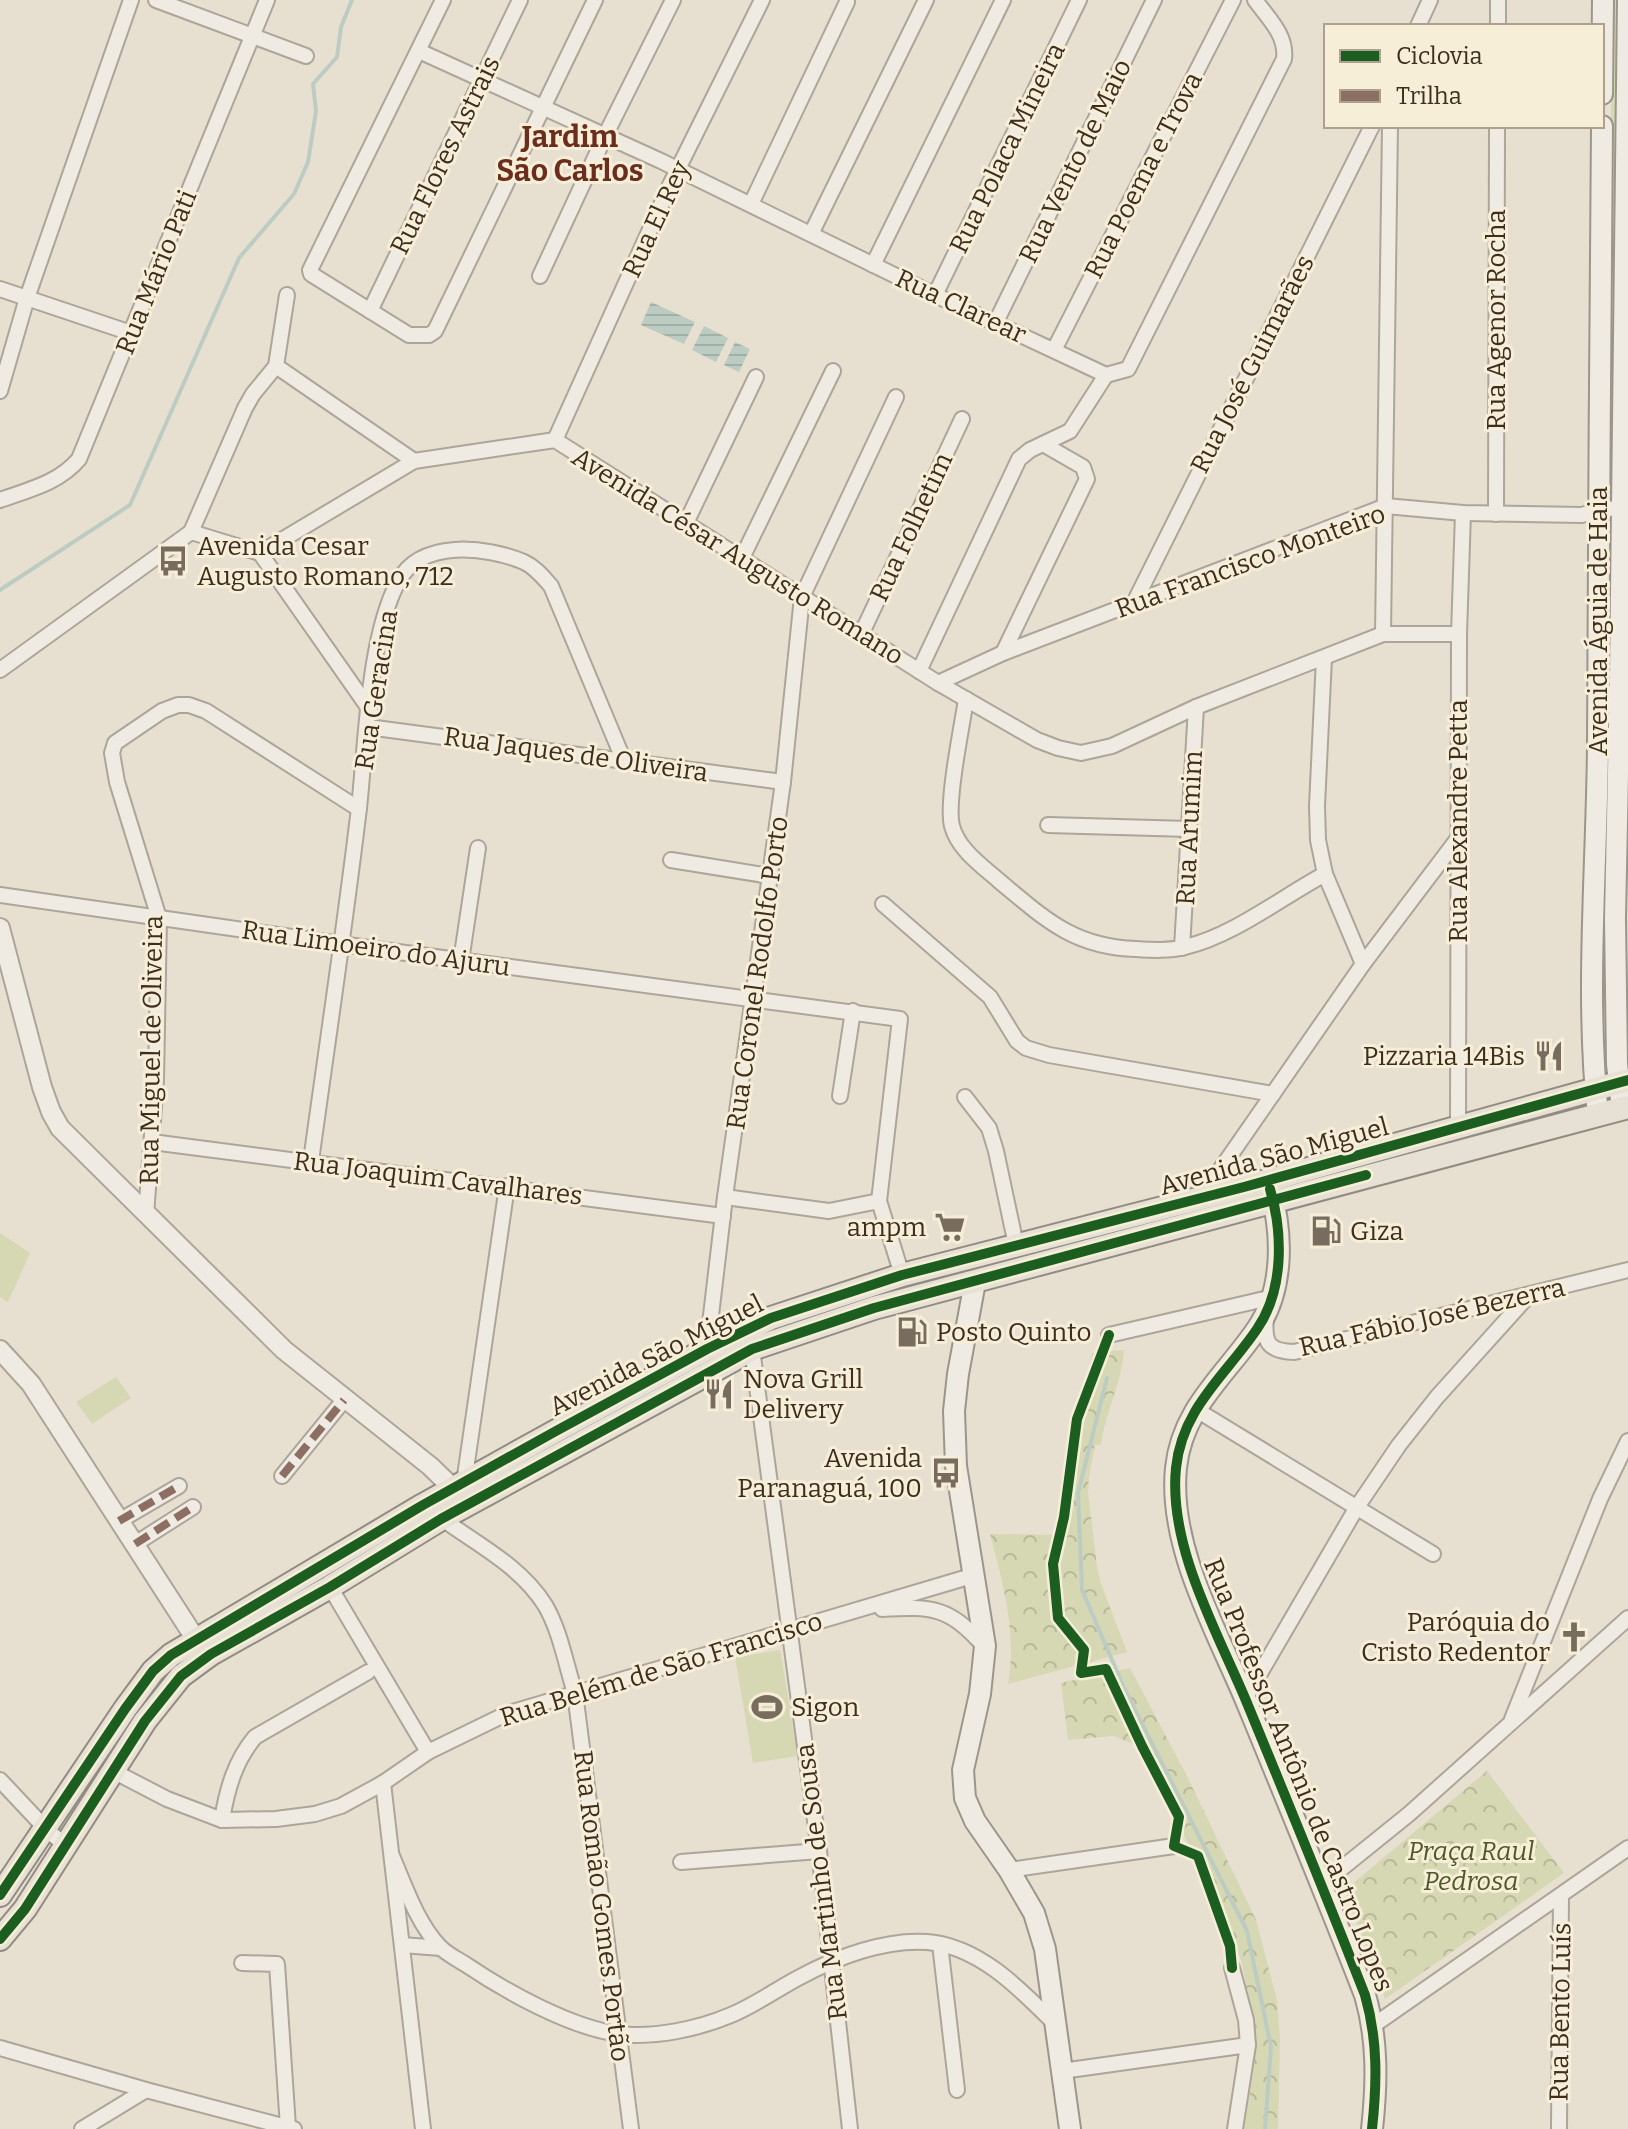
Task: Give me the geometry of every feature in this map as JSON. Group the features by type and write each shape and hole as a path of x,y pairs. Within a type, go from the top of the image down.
{"main road":[{"path":"1603,0 1603,24"},
{"name":"Avenida Águia de Haia","path":"1625,1108 1622,918 1628,0"},
{"name":"Avenida Águia de Haia","path":"1598,1115 1593,1070 1602,128"},
{"name":"Avenida São Miguel","path":"462,1492 752,1349 831,1321 975,1282 1271,1191 1458,1129 1623,1082"},
{"name":"Avenida São Miguel","path":"0,1939 25,1909 145,1721 181,1676 211,1654 330,1587 462,1492 707,1349 771,1318 902,1275 1221,1193 1271,1191 1625,1108"},
{"name":"Rua Professor Antônio de Castro Lopes","path":"1271,1191 1279,1251 1270,1305 1257,1329 1195,1409 1180,1443 1176,1500 1194,1576 1222,1650 1245,1699 1365,1995 1374,2025 1377,2066 1372,2129"},
{"path":"1009,1247 982,1266 975,1282 954,1411 956,1466 985,1646 980,1694 963,1770 965,1798 975,1821 1034,1913 1045,1949 1070,2129"},
{"name":"Avenida São Miguel","path":"0,1895 153,1671 195,1638 432,1512"}],"street":[{"path":"0,391 27,298 131,0"},
{"path":"156,0 306,56"},
{"name":"Rua Mário Pati","path":"0,500 55,480 68,473 79,459 267,0"},
{"path":"443,0 310,270 311,274 409,335 419,337 435,331 595,0"},
{"name":"Rua Flores Astrais","path":"370,311 520,0"},
{"path":"540,276 673,0"},
{"name":"Rua El Rey","path":"555,440 678,170 762,0"},
{"path":"811,234 926,0"},
{"path":"873,265 1003,0"},
{"name":"Rua Polaca Mineira","path":"935,295 1079,0"},
{"name":"Rua Vento de Maio","path":"996,322 1154,0"},
{"name":"Rua Poema e Trova","path":"1054,350 1233,0"},
{"path":"919,671 1019,459 1030,450 1070,431 1106,375 1128,369 1284,59 1282,37 1255,0"},
{"path":"1419,24 1430,0"},
{"path":"1498,0 1498,24"},
{"path":"751,204 847,2"},
{"name":"Rua Clarear","path":"419,51 751,204 1106,375"},
{"name":"Rua José Guimarães","path":"1134,603 1371,128"},
{"path":"1383,634 1390,128"},
{"name":"Rua Agenor Rocha","path":"1496,514 1497,128"},
{"path":"0,289 131,333"},
{"path":"0,670 191,532 245,408 276,366 287,295"},
{"path":"276,366 414,461"},
{"path":"742,558 833,371"},
{"path":"686,523 756,377"},
{"name":"Rua Coronel Rodolfo Porto","path":"707,1349 783,782 802,597 896,397"},
{"name":"Rua Folhetim","path":"861,635 962,419"},
{"name":"Avenida César Augusto Romano","path":"260,553 414,461 555,440 938,683 1037,740 1081,753 1112,746 1196,707 1383,634 1459,634"},
{"path":"1003,653 1087,479 1083,467 1043,444"},
{"name":"Rua Francisco Monteiro","path":"938,683 1003,653 1386,506 1463,513 1582,515 1625,507"},
{"name":"Rua Alexandre Petta","path":"1458,1129 1459,634 1463,513"},
{"path":"191,532 260,553 370,710"},
{"name":"Rua Geracina","path":"311,1161 359,809 376,656 387,607 407,569 432,554 458,549 489,552 524,562 536,570 551,586 624,761"},
{"path":"1324,658 1318,840 1325,874 1363,964"},
{"path":"966,699 950,821 955,837 964,849 1026,904 1077,939 1130,949 1182,948 1222,933 1325,874"},
{"name":"Rua Miguel de Oliveira","path":"146,1215 152,1142 159,918 117,782 112,753 115,743 162,711 189,705 206,711 359,809"},
{"name":"Rua Arumim","path":"1182,948 1196,707"},
{"name":"Rua Jaques de Oliveira","path":"368,727 783,782"},
{"path":"1048,825 1189,829"},
{"path":"1221,1193 1218,1173 1363,964 1459,837"},
{"path":"461,961 478,848"},
{"path":"671,860 770,876"},
{"name":"Rua Limoeiro do Ajuru","path":"0,895 461,961 900,1019 879,1201"},
{"path":"883,904 990,997 1017,1041 1026,1048 1049,1055 1273,1094"},
{"path":"0,928 42,1087 51,1112 76,1146 243,1312 344,1400 462,1492"},
{"path":"840,1096 853,1011"},
{"path":"965,1097 989,1128 996,1151 1009,1247"},
{"name":"Rua Joaquim Cavalhares","path":"152,1142 723,1216"},
{"path":"462,1492 507,1186"},
{"path":"725,1197 829,1211 879,1201 902,1275"},
{"name":"Rua Fábio José Bezerra","path":"1270,1305 1265,1337 1268,1344 1275,1349 1294,1352 1628,1270"},
{"path":"1245,1699 1357,1507 1399,1445 1437,1397 1528,1296"},
{"path":"1109,1335 1270,1305"},
{"name":"Rua Martinho de Sousa","path":"752,1349 819,1851 850,2129"},
{"path":"0,1350 31,1384 195,1638"},
{"path":"282,1476 344,1400"},
{"path":"1195,1409 1433,1554"},
{"path":"1510,1724 1595,1511 1628,1441"},
{"path":"119,1521 179,1486"},
{"path":"135,1544 193,1507"},
{"name":"Rua Romão Gomes Portão","path":"432,1512 506,1563 546,1607 575,1693 631,2129"},
{"name":"Rua Belém de São Francisco","path":"115,1772 167,1799 222,1820 276,1819 315,1814 341,1806 383,1783 428,1752 506,1714 975,1575"},
{"path":"330,1587 428,1752"},
{"name":"Rua Belém de São Francisco","path":"858,1610 933,1609 962,1624 985,1646"},
{"path":"1321,1885 1409,1814 1628,1618"},
{"path":"222,1820 235,1770 244,1750 255,1737 368,1672"},
{"path":"0,1780 66,1846"},
{"path":"383,1783 423,2129"},
{"path":"1009,1870 1174,1846"},
{"path":"1374,2025 1628,1848"},
{"path":"681,1862 819,1851"},
{"path":"392,1856 424,1923 441,1948 526,2001 619,2034 678,2030 711,2023 844,1957 895,1944 940,1944 967,1954 996,1970 1023,1991 1057,2027"},
{"name":"Rua Bento Luís","path":"1559,2129 1561,1896"},
{"path":"940,1944 957,2090"},
{"path":"402,1945 441,1948"},
{"path":"0,2048 291,2128 277,1964 242,1963"},
{"path":"1232,1968 1240,1990 1248,2045 1235,2129"},
{"path":"1062,2071 1248,2045"},
{"path":"82,2129 146,2090"}],"green space":[{"path":"1612,0 1618,0 1613,492 1607,492"},
{"path":"0,1233 30,1253 8,1302 0,1297"},
{"path":"1124,1350 1101,1445 1095,1445 1088,1492 1100,1581 1127,1652 1008,1684 1010,1627 990,1534 1067,1535 1069,1434 1076,1435 1092,1353"},
{"path":"116,1377 131,1398 92,1424 76,1402"},
{"name":"Sigon","path":"780,1650 798,1756 753,1763 735,1657"},
{"path":"1130,1668 1187,1776 1256,1920 1277,2000 1280,2038 1278,2129 1244,2129 1255,2040 1242,1963 1221,1912 1157,1780 1134,1744 1113,1736 1068,1740 1061,1683"},
{"name":"Praça Raul Pedrosa","path":"1487,1771 1564,1873 1385,1999 1345,1890"}],"shaded area":[{"path":"651,302 695,322 684,344 641,325"},
{"path":"704,326 728,338 716,362 692,350"},
{"path":"735,342 750,349 739,372 724,365"}],"waterway":[{"path":"0,590 130,505 239,258 294,194 308,162 316,111 313,84 337,57 341,27 352,0"},
{"path":"1107,1378 1078,1493 1082,1590 1124,1688 1247,1931 1271,2047 1265,2129"}],"marked path":[{"path":"282,1476 344,1400"},
{"path":"119,1521 179,1486"},
{"path":"135,1544 193,1507"}],"cycle path":[{"path":"0,1895 125,1709 153,1671 171,1655 423,1505 707,1349 771,1318 902,1275 1244,1187 1628,1080"},
{"path":"0,1939 25,1909 145,1721 181,1676 211,1654 330,1587 441,1519 752,1349 874,1308 1366,1175"},
{"path":"1270,1189 1279,1242 1272,1297 1257,1329 1207,1393 1187,1427 1176,1468 1176,1498 1187,1559 1198,1589 1365,1995 1375,2062 1372,2129"},
{"path":"1109,1335 1077,1419 1064,1517 1053,1564 1058,1618 1084,1650 1081,1673 1106,1669 1179,1817 1174,1846 1198,1856 1230,1946 1232,1968"}],"place":[{"name":"Avenida Cesar Augusto Romano, 712","path":"173,561"},
{"name":"Pizzaria 14Bis","path":"1549,1056"},
{"name":"ampm","path":"950,1227"},
{"name":"Giza","path":"1326,1231"},
{"name":"Posto Quinto","path":"912,1332"},
{"name":"Nova Grill Delivery","path":"719,1394"},
{"name":"Avenida Paranaguá, 100","path":"946,1473"},
{"name":"Paróquia do Cristo Redentor","path":"1574,1637"},
{"name":"Sigon","path":"767,1707"}],"district":[{"name":"Jardim São Carlos","path":"570,154"}]}
